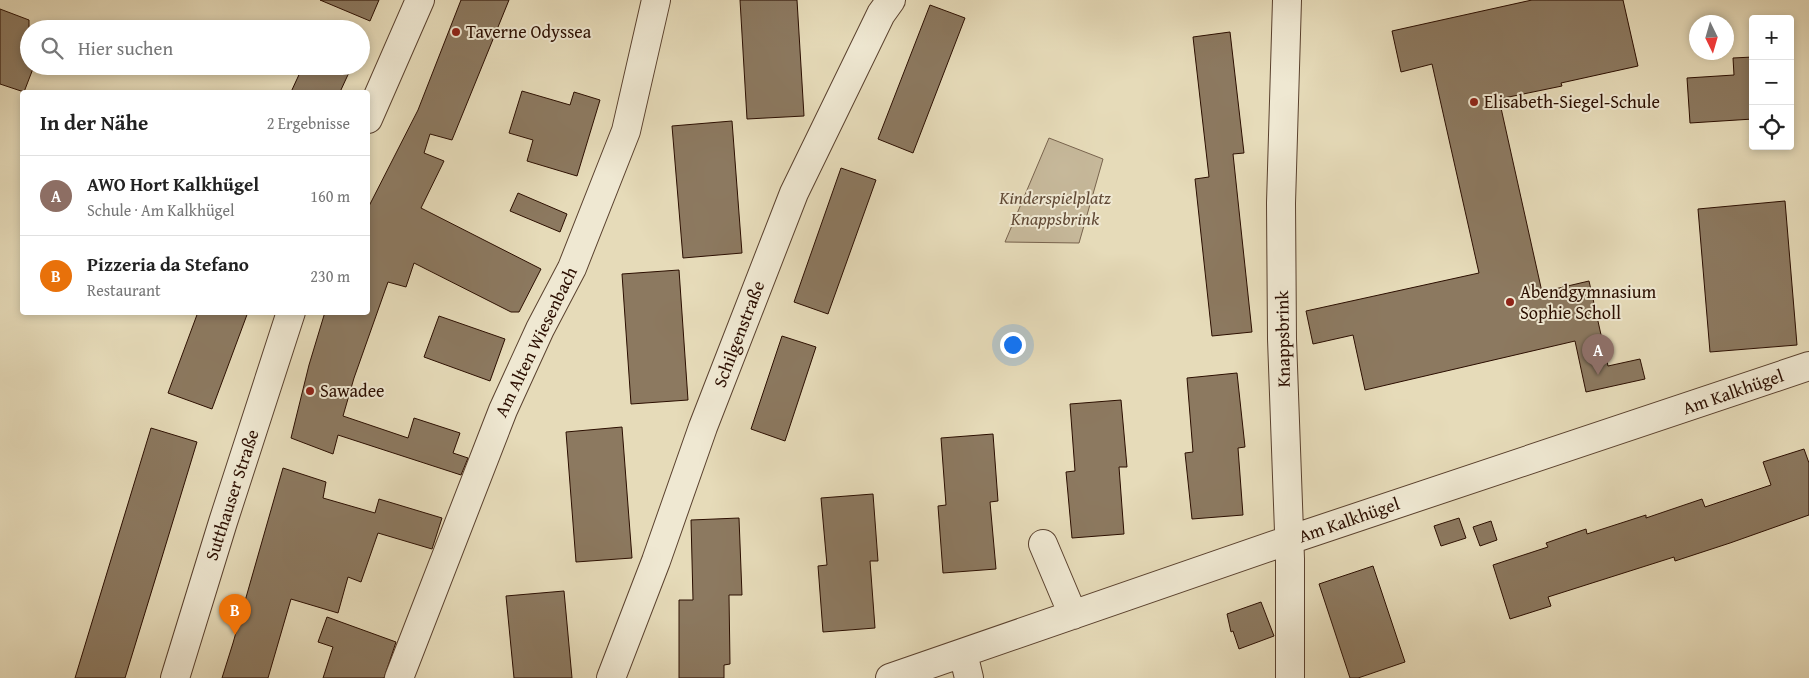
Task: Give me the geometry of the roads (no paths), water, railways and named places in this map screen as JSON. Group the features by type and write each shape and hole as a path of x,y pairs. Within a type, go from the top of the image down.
{"street":[{"path":"370,114 420,0"},
{"name":"Am Alten Wiesenbach","path":"399,678 502,410 540,329 572,268 626,131 656,0"},
{"name":"Schilgenstraße","path":"611,678 656,561 703,427 794,193 881,14 891,0"},
{"name":"Knappsbrink","path":"1287,0 1281,203 1282,339 1289,540 1290,678"},
{"name":"Sutthauser Straße","path":"175,678 290,315"},
{"name":"Am Kalkhügel","path":"890,678 966,666 1073,615 1289,540 1809,366"},
{"path":"1043,544 1073,615"}],"place":[{"name":"Taverne Odyssea","path":"456,32"},
{"name":"Elisabeth-Siegel-Schule","path":"1474,102"},
{"name":"Abendgymnasium Sophie Scholl","path":"1510,302"},
{"name":"AWO Hort Kalkhügel","path":"1598,375"},
{"name":"Sawadee","path":"310,391"},
{"name":"Pizzeria da Stefano","path":"235,635"}],"park label":[{"name":"Kinderspielplatz Knappsbrink","path":"1055,208"}]}
